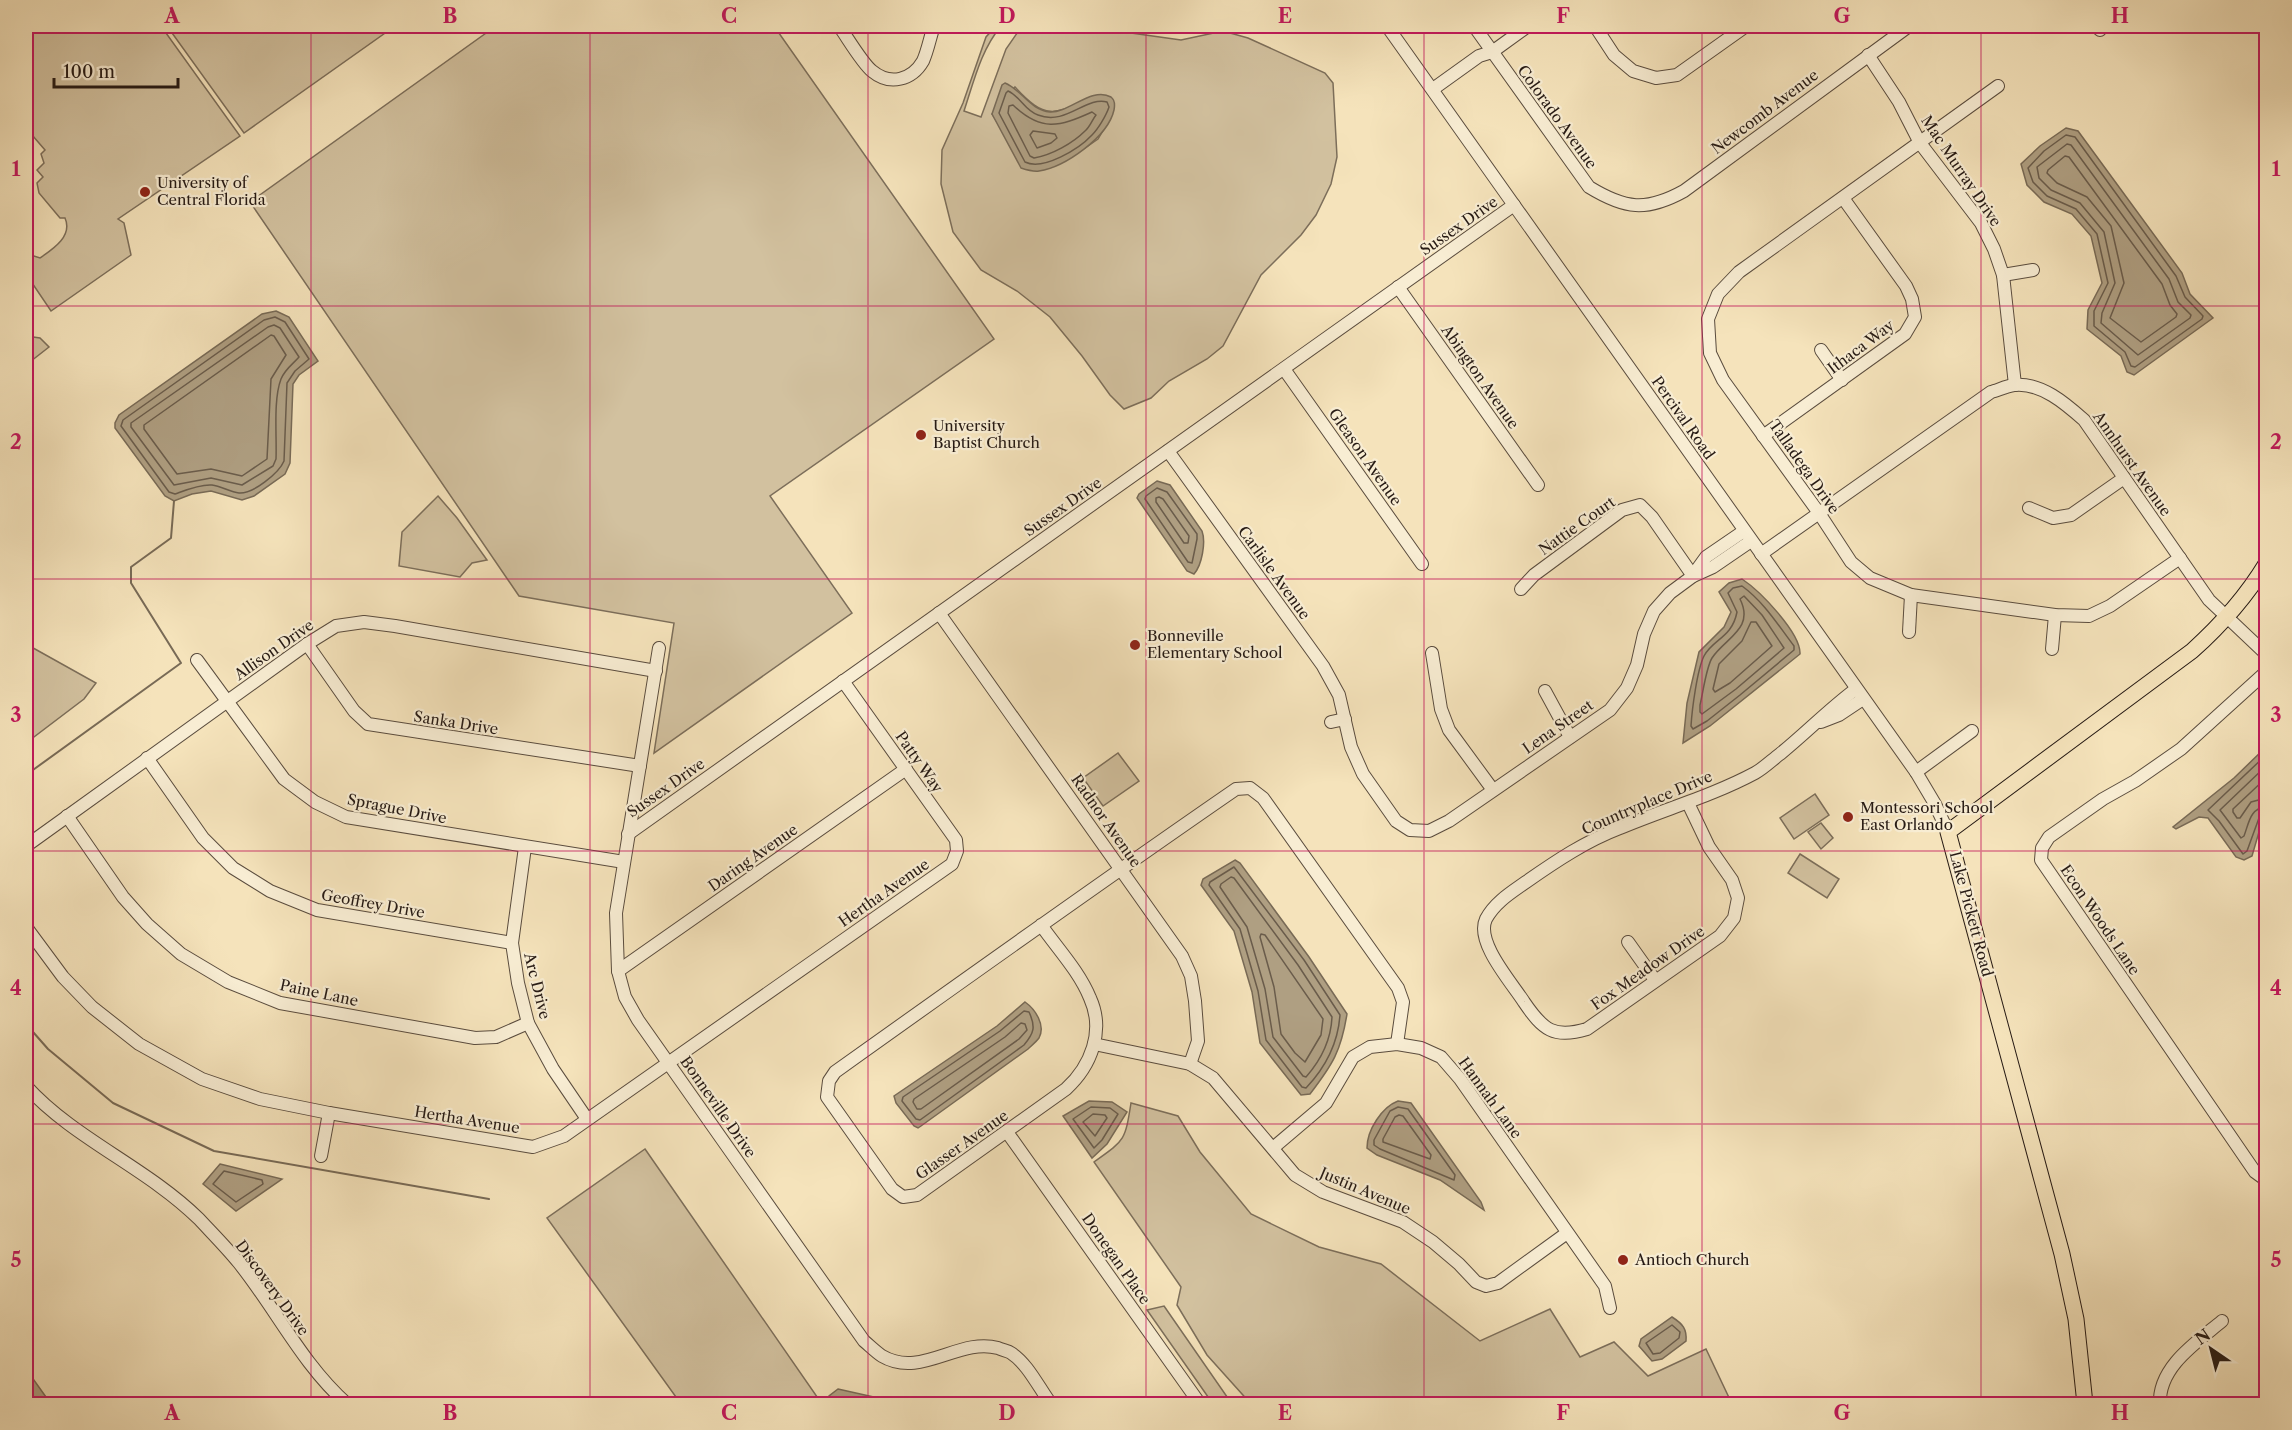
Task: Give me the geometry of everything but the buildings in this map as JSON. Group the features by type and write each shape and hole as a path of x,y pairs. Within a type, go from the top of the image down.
{"main road":[{"name":"Lake Pickett Road","path":"2085,1404 2078,1332 2064,1263 1948,832 2197,647 2248,592 2266,564"}],"street":[{"path":"839,26 871,71 887,79 900,80 915,72 924,59 934,26"},
{"name":"Percival Road","path":"1387,26 1916,772 1948,832"},
{"name":"Colorado Avenue","path":"1474,26 1589,187 1607,198 1632,206"},
{"path":"1435,92 1485,62 1492,52 1528,26"},
{"path":"1595,26 1614,55 1633,71 1656,78 1677,75 1746,26"},
{"name":"Newcomb Avenue","path":"1632,206 1663,203 1684,191 1909,26"},
{"name":"Mac Murray Drive","path":"1868,55 1899,102 1920,143 1981,224 1994,249 2003,275 2015,385"},
{"name":"Talladega Drive","path":"1998,86 1738,272 1718,294 1708,319 1710,353 1723,380 1819,513 1851,562 1870,578 1911,595 2055,615 2089,616 2110,606 2180,558"},
{"name":"Ithaca Way","path":"1763,435 1905,334 1915,317 1912,299 1906,286 1843,198"},
{"name":"Sussex Drive","path":"628,834 1514,205"},
{"path":"2003,275 2033,270"},
{"name":"Abington Avenue","path":"1398,287 1538,485"},
{"path":"1821,350 1842,380"},
{"name":"Gleason Avenue","path":"1284,369 1422,564"},
{"path":"1761,554 1991,392 2015,385"},
{"name":"Annhurst Avenue","path":"2015,385 2035,388 2062,401 2084,420 2209,600 2266,654"},
{"name":"Carlisle Avenue","path":"1168,451 1323,666 1339,695 1351,747 1363,774 1396,821 1410,830 1429,831 1449,821"},
{"path":"2029,508 2053,518 2071,515 2124,478"},
{"name":"Nattie Court","path":"1521,589 1534,575 1622,510 1640,505 1652,517 1693,576"},
{"name":"Lena Street","path":"1449,821 1610,710 1627,688 1637,665 1644,634 1654,611 1670,593 1693,576 1706,557 1748,536"},
{"path":"1910,632 1911,595"},
{"name":"Radnor Avenue","path":"939,613 1173,941 1191,976 1198,1041 1190,1064"},
{"path":"2052,648 2055,615"},
{"name":"Allison Drive","path":"26,846 307,644 336,626 364,622 395,626 656,670"},
{"name":"Sanka Drive","path":"307,644 354,711 368,724 639,766"},
{"name":"Bonneville Drive","path":"659,648 616,913 618,971 625,997 864,1341 881,1356 899,1362 924,1362 969,1347 989,1346 1011,1352 1051,1404"},
{"path":"1432,653 1441,709 1449,730 1493,790"},
{"name":"Sprague Drive","path":"197,660 284,779 315,802 346,816 624,862"},
{"name":"Econ Woods Lane","path":"2266,672 2181,749 2049,837 2042,848 2041,860 2255,1172 2266,1180"},
{"name":"Patty Way","path":"843,681 956,840 957,851 952,864"},
{"path":"1545,691 1570,737"},
{"name":"Countryplace Drive","path":"1587,1029 1568,1035 1550,1030 1535,1018 1492,955 1485,940 1485,920 1501,900 1579,848 1619,828 1688,803 1756,772 1817,723 1833,706 1859,694"},
{"path":"1331,722 1345,719"},
{"path":"1916,772 1972,731"},
{"name":"Geoffrey Drive","path":"147,758 203,838 233,868 270,891 317,910 512,943"},
{"name":"Daring Avenue","path":"618,971 906,769"},
{"name":"Glasser Avenue","path":"1041,925 1080,979 1091,999 1096,1021 1094,1044 1080,1076 1066,1089 917,1195 903,1197 892,1189 827,1096 829,1081 835,1072 1041,925 1236,789 1250,788 1263,798 1398,988 1403,1002 1397,1044"},
{"name":"Fox Meadow Drive","path":"1587,1029 1720,936 1734,918 1738,898 1732,880 1709,847 1688,803"},
{"name":"Paine Lane","path":"67,816 123,897 147,924 181,954 228,982 280,1003 475,1038 496,1037 528,1023"},
{"name":"Arc Drive","path":"525,847 512,943 518,983 528,1023 553,1069 587,1119"},
{"name":"Hertha Avenue","path":"26,927 63,977 92,1007 139,1044 202,1079 260,1099 329,1113 533,1147 564,1136 952,864"},
{"path":"1628,942 1655,980"},
{"name":"Justin Avenue","path":"1094,1044 1190,1064 1213,1078 1294,1175 1323,1192 1403,1222 1442,1249 1476,1282 1486,1286 1498,1282 1567,1233"},
{"name":"Hannah Lane","path":"1273,1148 1326,1103 1353,1057 1370,1047 1397,1044 1421,1048 1441,1057 1460,1079 1605,1286 1610,1308"},
{"name":"Discovery Drive","path":"26,1086 36,1098 71,1125 177,1198 240,1263 300,1352 335,1394 347,1404"},
{"path":"321,1156 329,1113"},
{"name":"Donegan Place","path":"1007,1132 1200,1404"},
{"path":"2160,1404 2159,1397 2167,1374 2183,1354 2222,1321"}],"shaded area":[{"name":"University of Central Florida","path":"26,26 161,26 240,136 118,219 124,223 131,255 51,311 26,274 26,259 34,256 40,258 56,246 64,236 67,225 65,218 60,218 39,193 37,183 43,177 37,170 44,163 41,154 45,150 26,128"},
{"path":"167,26 395,26 244,133"},
{"path":"496,26 774,26 994,339 770,496 852,613 654,753 674,623 519,596 250,202"},
{"path":"996,26 1001,26 983,56 964,111 981,117 1006,49 1022,26 1110,26 1124,32 1181,40 1223,31 1248,38 1325,73 1333,83 1337,157 1331,184 1316,215 1301,235 1261,275 1223,346 1207,359 1169,381 1151,398 1124,409 1110,395 1050,317 1017,291 981,270 953,232 941,184 942,150 963,103 986,37","holes":["1015,87 1043,110 1051,111 1069,107 1093,96 1111,117 1098,139 1085,148 998,123 992,114"]},
{"path":"26,336 40,338 49,347 26,365"},
{"path":"438,496 487,560 472,563 460,577 399,566 402,532"},
{"path":"26,644 96,683 84,699 26,743"},
{"path":"1118,753 1139,781 1103,806 1083,778"},
{"path":"1815,794 1829,815 1794,839 1780,818"},
{"path":"1821,823 1833,838 1821,849 1808,832"},
{"path":"1800,854 1839,879 1827,898 1788,873"},
{"path":"1131,1103 1178,1116 1200,1152 1251,1214 1319,1247 1381,1264 1480,1341 1550,1309 1580,1357 1614,1342 1648,1376 1706,1349 1732,1404 1251,1404 1207,1355 1177,1305 1181,1287 1094,1162 1118,1144 1122,1138"},
{"path":"645,1149 822,1404 681,1404 547,1218"},
{"path":"1164,1306 1232,1404 1213,1404 1147,1310"}],"water":[{"path":"1005,83 1037,108 1050,112 1065,109 1096,95 1111,97 1115,104 1114,110 1103,130 1073,157 1049,168 1037,171 1028,170 1021,168 992,114 1002,85"},
{"path":"2066,128 2078,131 2182,273 2190,294 2213,318 2134,375 2127,372 2121,356 2087,329 2088,310 2102,283 2091,236 2072,214 2044,202 2027,185 2021,164 2040,146"},
{"path":"276,311 289,317 318,361 299,375 293,384 290,463 285,474 254,496 242,500 211,491 192,494 174,501 165,496 115,428 119,415 262,314"},
{"path":"1157,481 1170,485 1202,531 1204,541 1202,553 1194,574 1187,571 1137,498"},
{"path":"1742,579 1769,602 1787,624 1799,645 1800,654 1710,726 1683,743 1687,703 1699,652 1724,627 1731,612 1719,592 1729,583"},
{"path":"2266,747 2266,808 2252,856 2244,860 2236,857 2208,818 2199,817 2176,829 2173,827 2234,778"},
{"path":"1235,860 1240,863 1309,957 1347,1014 1335,1057 1310,1094 1301,1095 1260,1043 1252,992 1234,931 1201,885 1203,879"},
{"path":"1025,1002 1036,1013 1040,1023 1039,1038 1028,1049 921,1126 918,1128 914,1126 896,1103 894,1096 997,1026"},
{"path":"1089,1101 1112,1102 1127,1112 1107,1144 1092,1158 1063,1116"},
{"path":"1398,1101 1411,1103 1481,1202 1484,1210 1440,1180 1377,1155 1367,1148 1376,1120 1386,1108"},
{"path":"220,1164 282,1179 236,1211 203,1184"},
{"path":"1672,1317 1684,1327 1686,1341 1662,1359 1652,1361 1639,1346 1641,1339"},
{"path":"26,1369 51,1404 26,1404"},
{"path":"838,1389 905,1404 828,1404 829,1396"}],"waterway":[{"path":"26,775 181,663 131,583 131,567 171,538 174,501"},
{"path":"26,1024 48,1049 113,1103 214,1151 489,1199"}],"place":[{"name":"University of Central Florida","path":"145,192"},
{"name":"University Baptist Church","path":"921,435"},
{"name":"Bonneville Elementary School","path":"1135,645"},
{"name":"Montessori School East Orlando","path":"1848,817"},
{"name":"Antioch Church","path":"1623,1260"}]}
